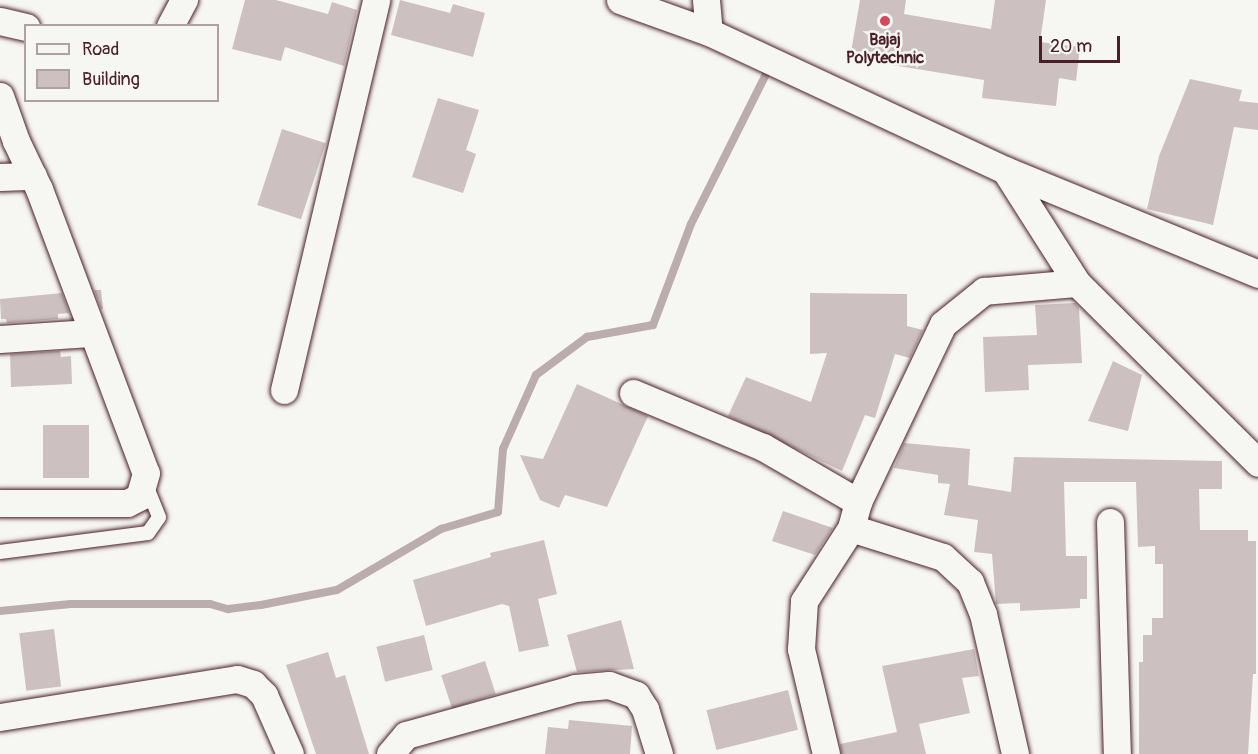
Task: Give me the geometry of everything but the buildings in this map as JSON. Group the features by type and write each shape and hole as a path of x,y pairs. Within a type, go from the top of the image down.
{"street":[{"path":"0,10 3,0"},
{"path":"171,24 184,0"},
{"path":"284,390 376,0"},
{"path":"620,0 709,32 1005,170 1258,274"},
{"path":"706,0 709,32"},
{"path":"0,21 24,27"},
{"path":"0,96 33,176 90,333 142,462 146,483 139,497 127,504 0,503"},
{"path":"1005,170 1077,283 1258,463"},
{"path":"0,177 33,176"},
{"path":"826,754 801,649 804,601 851,528 858,502 943,324 984,291 1077,283"},
{"path":"0,339 90,333"},
{"path":"633,393 763,447 858,502"},
{"path":"1110,522 1117,754"},
{"path":"851,528 943,557 970,582 983,614 1015,754"},
{"path":"0,717 237,679 253,684 264,695 290,754"},
{"path":"390,754 406,735 574,688 609,685 636,695 645,709 658,754"}],"lane":[{"path":"0,552 148,533 159,517 146,483"}],"waterway":[{"path":"0,611 71,604 210,604 228,609 337,590 441,529 498,512 503,449 536,375 587,337 653,325 691,224 771,64"}],"place":[{"name":"Bajaj Polytechnic","path":"885,21"}]}
